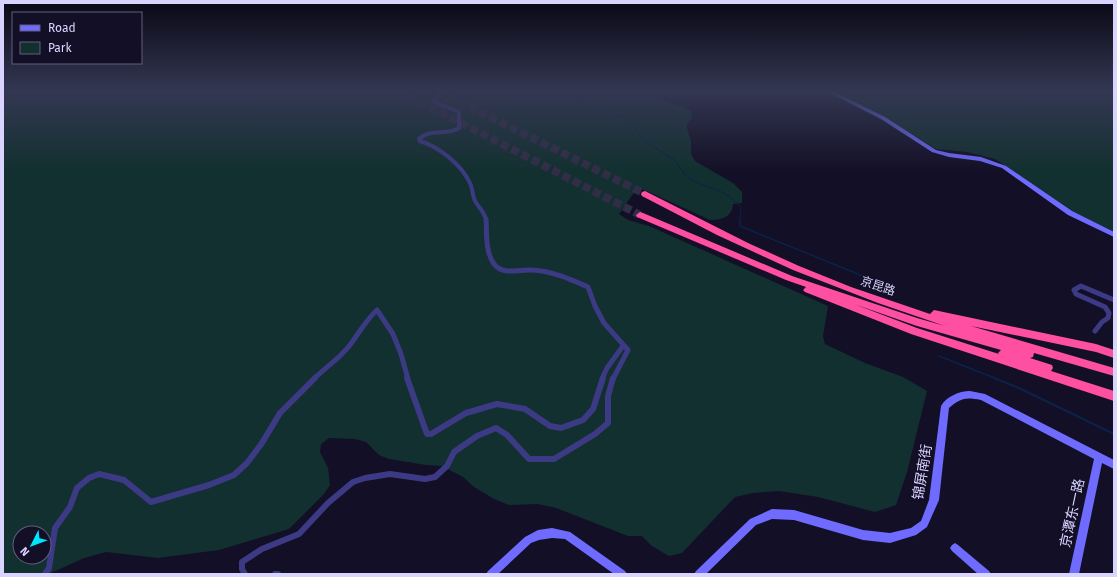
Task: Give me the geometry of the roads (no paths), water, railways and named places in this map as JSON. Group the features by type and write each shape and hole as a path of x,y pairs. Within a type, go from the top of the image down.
{"highway":[{"name":"京昆路","path":"645,194 749,248 847,289 949,325 1114,378"},
{"name":"京昆路","path":"640,215 790,278 917,322 1071,363 1114,372"},
{"path":"687,235 703,246 764,273 907,328 1112,392"},
{"path":"847,289 962,321 1096,348 1114,354"},
{"path":"917,322 1112,392"}],"street":[{"path":"245,574 242,569 242,562 262,549 299,534 328,503 353,482 365,478 390,474 425,480 435,477 447,466 454,452 486,431 496,428 507,434 529,458 540,460 554,459 594,434 608,423 608,396 613,378 628,350 604,323 595,306 588,287 570,279 551,274 530,270 506,271 495,266 488,249 485,213 475,201 471,185 464,173 458,166 428,143 420,141 419,139 425,135 453,132 459,128 460,118"},
{"path":"883,118 934,151 949,155 981,159 1004,167 1070,213 1114,235"},
{"path":"1095,331 1102,322 1108,318 1110,313 1105,308 1076,294 1074,290 1080,286 1114,300"},
{"path":"45,574 49,568 55,528 70,507 77,488 83,483 99,474 115,477 124,480 151,502 234,476 247,463 262,443 280,413 318,375 334,362 350,345 370,316 377,310 393,334 401,354 405,372 422,424 427,434 431,434 466,413 498,404 525,409 550,426 561,428 583,420 593,409 599,387 608,368 623,346"},
{"name":"锦屏南街","path":"699,574 754,522 772,514 794,515 863,535 890,538 913,532 924,524 934,500 945,406 958,395 968,394 982,397 1114,465"},
{"name":"京潭东一路","path":"1074,574 1098,457"},
{"path":"491,574 528,540 538,535 552,533 566,535 622,574"},
{"path":"955,548 986,574"}],"waterway":[{"path":"625,118 631,122 643,138 651,145 673,159 684,174 689,178 722,192 734,201 741,208 740,220"},
{"path":"740,220 740,226 885,285"},
{"path":"939,356 997,379"},
{"path":"994,378 1019,388 1114,434"}],"tunnel":[{"path":"451,118 640,215"},
{"path":"492,118 645,194"}]}
